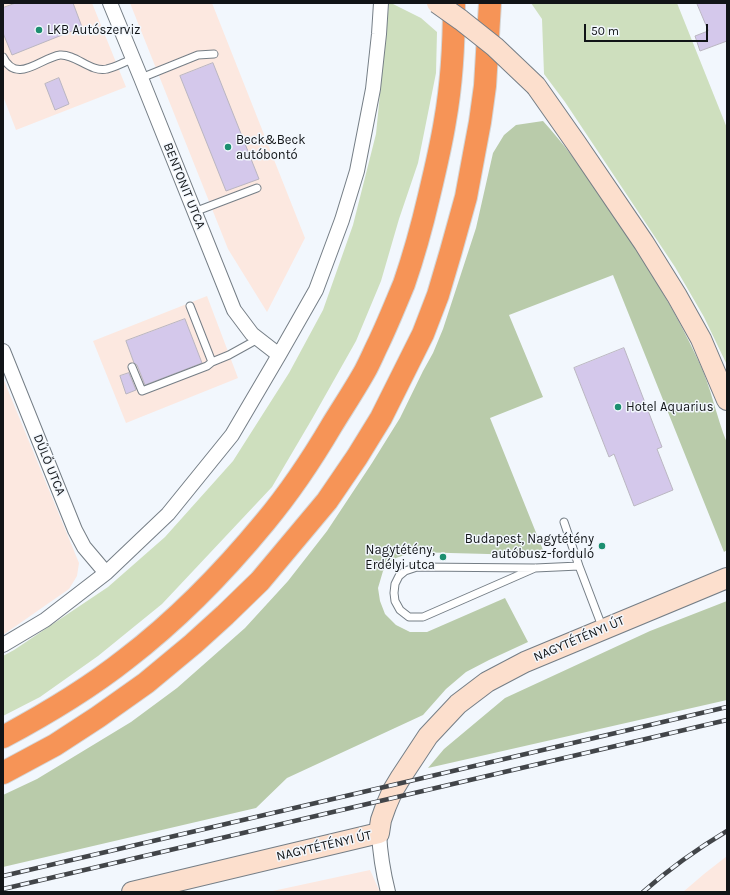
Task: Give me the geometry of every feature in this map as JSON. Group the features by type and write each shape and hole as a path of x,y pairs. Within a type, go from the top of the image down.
{"highway":[{"path":"3,737 81,692 125,660 164,628 196,598 232,561 266,521 296,481 341,411 366,369 385,328 403,285 424,215 439,152 451,78 454,3"},
{"path":"3,773 55,745 98,717 146,683 193,644 260,581 327,501 357,457 380,418 423,334 438,295 449,259 466,197 479,129 485,86 490,3"}],"main road":[{"path":"437,3 495,47 536,86 640,237 677,296 700,339 727,400"},
{"name":"NAGYTÉTÉNYI ÚT","path":"132,892 379,833 386,806 392,792 428,736 458,704 487,682 525,662 727,578"}],"street":[{"name":"BENTONIT UTCA","path":"110,3 234,310 252,334 280,355"},
{"path":"3,645 45,620 106,573 168,514 232,435 280,355 316,290 342,220 357,171 373,89 381,3"},
{"name":"DŰLŐ UTCA","path":"3,351 75,530 84,547 106,573"},
{"path":"379,833 379,848 388,892"}],"lane":[{"path":"141,78 198,55 214,54"},
{"path":"3,57 6,63 19,70 26,69 61,55 68,56 97,69 106,70 133,59"},
{"path":"194,212 256,188"},
{"path":"190,306 212,362"},
{"path":"132,367 142,391 207,366 258,339"},
{"path":"564,522 603,629"},
{"path":"535,568 423,617 410,617 400,610 395,601 395,584 399,576 405,571 417,568 535,568 579,566"}],"shaded area":[{"path":"3,3 92,3 126,87 16,130 3,96"},
{"name":"Beck&Beck autóbontó","path":"130,3 212,3 305,238 267,312 228,249"},
{"path":"207,296 238,378 126,423 93,341"},
{"path":"3,378 79,563 77,576 69,589 3,635"},
{"path":"727,856 727,892 683,892 704,874"},
{"path":"370,870 380,892 268,892"}],"green space":[{"path":"389,3 421,18 437,32 436,73 418,163 399,219 381,281 356,341 272,487 162,604 98,656 40,697 3,716 3,656 108,587 165,537 233,461 289,373 323,310 353,225 376,134"},
{"path":"531,3 677,3 727,128 727,365 704,317 675,267 565,102 544,74 542,19"},
{"path":"543,121 579,165 634,246 672,310 703,370 727,443 727,550 724,552 613,275 509,315 543,397 490,418 543,550 525,555 413,552 396,558 383,571 378,588 380,601 385,614 396,625 410,632 427,632 505,598 528,642 466,672 446,689 423,715 287,778 256,808 3,867 3,795 37,779 131,722 177,688 245,628 288,581 327,531 400,418 433,353 443,329 476,228 493,153 504,135 516,125"},
{"path":"727,601 727,700 428,768 444,749 505,698 650,631"}],"building":[{"name":"LKB Autószerviz","path":"16,3 73,3 82,27 12,55 3,33 3,8"},
{"path":"697,3 727,3 727,41 700,51 695,36 708,31"},
{"path":"213,63 259,179 226,191 180,76"},
{"path":"59,78 69,104 55,110 45,84"},
{"path":"185,319 202,363 145,385 137,365 134,363 126,341"},
{"name":"Hotel Aquarius","path":"624,348 662,447 657,449 673,490 634,506 614,454 609,457 574,368"},
{"path":"129,373 136,390 126,394 120,376"}],"railway":[{"path":"3,876 727,707"},
{"path":"3,889 727,720"},
{"path":"643,892 663,875 727,831"}],"place":[{"name":"LKB Autószerviz","path":"39,30"},
{"name":"Beck&Beck autóbontó","path":"228,147"},
{"name":"Hotel Aquarius","path":"618,407"},
{"name":"Budapest, Nagytétény autóbusz-forduló","path":"602,546"},
{"name":"Nagytétény, Erdélyi utca","path":"443,557"}]}
